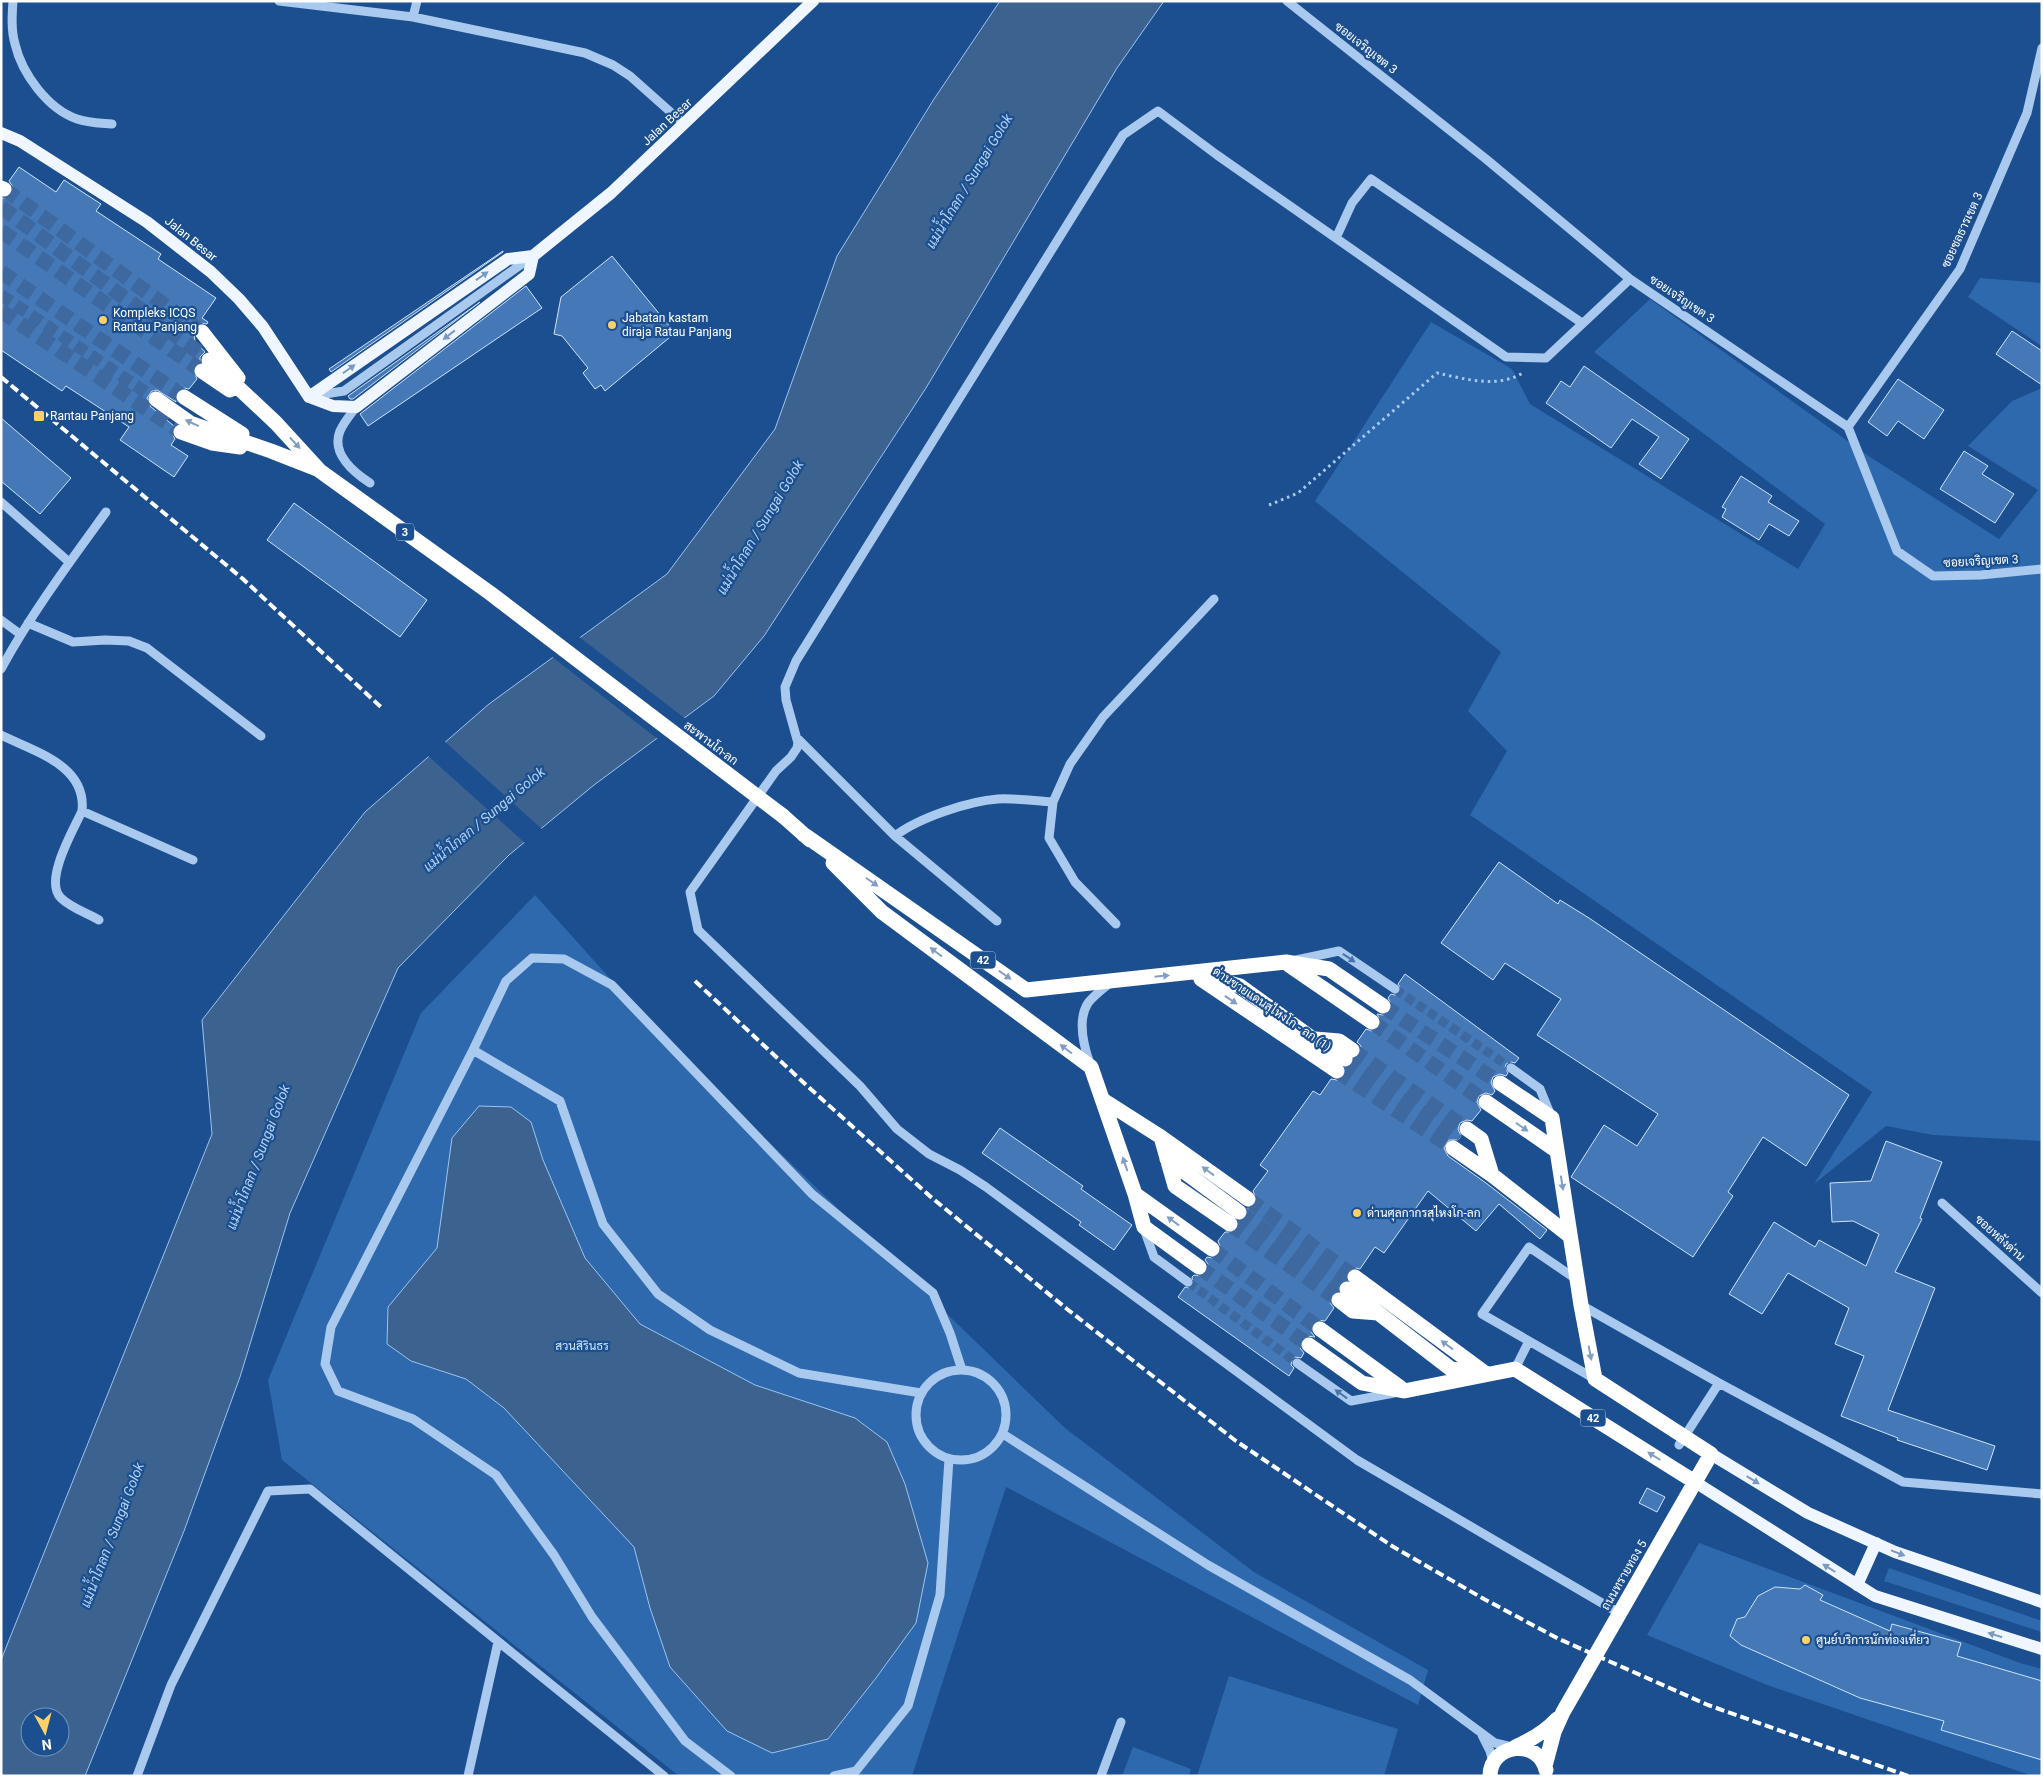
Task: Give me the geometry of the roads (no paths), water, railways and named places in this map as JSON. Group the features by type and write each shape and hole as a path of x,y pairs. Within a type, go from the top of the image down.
{"highway":[{"name":"3","path":"202,332 268,416 320,471 490,593 622,693"},
{"name":"3","path":"205,366 268,416"},
{"name":"3","path":"184,397 218,420 271,451"},
{"name":"3","path":"156,400 190,423 271,451 320,471"},
{"name":"3","path":"180,432 212,443 271,451"},
{"name":"สะพานโก-ลก","path":"622,693 804,834"},
{"name":"42","path":"804,834 1026,990 1286,962 1329,969 1383,1006"},
{"name":"42","path":"804,834 882,912 1091,1067"},
{"path":"1286,962 1372,1022"},
{"name":"ด่านชายแดนสุไหงโก - ลก (1)","path":"1191,972 1240,986 1345,1060 1191,972"},
{"path":"1091,1067 1135,1194 1144,1227 1199,1267"},
{"path":"1500,1083 1552,1118 1576,1279 1595,1379 1681,1441 1711,1454"},
{"path":"1103,1100 1161,1137 1248,1199"},
{"path":"1486,1102 1557,1151"},
{"path":"1161,1137 1175,1186 1230,1224"},
{"path":"1490,1167 1481,1139 1460,1139 1490,1167 1570,1236"},
{"path":"1167,1159 1239,1212"},
{"path":"1135,1194 1212,1249"},
{"path":"1347,1289 1486,1374 1451,1369 1380,1314 1354,1311 1347,1289"},
{"path":"1320,1329 1404,1391"},
{"path":"1309,1345 1362,1383 1404,1391 1515,1370"},
{"name":"42","path":"1515,1370 1695,1482"},
{"name":"ถนนทรายทอง 5","path":"1549,1772 1554,1732 1562,1712 1711,1454"},
{"name":"ถนนทรายทอง 5","path":"1491,1769 1498,1755 1533,1739 1548,1728 1562,1712"},
{"path":"1515,1747 1525,1748 1533,1752 1540,1758 1549,1772"},
{"path":"1481,1776 1491,1769"}],"main road":[{"name":"Jalan Besar","path":"356,407 529,274 533,256 611,193 813,1"},
{"name":"Jalan Besar","path":"1,133 20,141 147,222 210,272 239,299 263,327 309,397"},
{"path":"1,142 20,141"},
{"path":"309,397 508,259 533,256"},
{"path":"309,397 333,406 356,407"},
{"path":"1711,1454 1808,1513 1904,1555 2042,1602"},
{"path":"1695,1482 1875,1596 2042,1649"},
{"path":"1857,1585 1876,1543"}],"street":[{"path":"13,1 14,43 19,58 38,88 62,112 78,120 112,124"},
{"path":"279,1 413,18 593,56 630,76 684,124"},
{"path":"413,18 417,1"},
{"name":"ซอยเจริญเขต 3","path":"1287,1 1486,159 1630,279 1848,427 1897,551 1933,576 1981,575 2042,570"},
{"name":"ซอยชลธารเขต 3","path":"1848,427 1960,269 2028,113 2042,48"},
{"path":"1619,1612 1356,1460 986,1187 960,1170 929,1154 897,1129 860,1086 698,930 690,892 776,771 796,748 797,738 786,700 785,687 796,661 1123,135 1158,111 1217,155 1506,357 1546,358 1630,279"},
{"path":"1336,238 1352,203 1371,180 1582,324"},
{"path":"356,407 341,429 338,438 341,452 346,462 358,475 370,483"},
{"path":"1,502 69,562"},
{"path":"1,669 28,622 106,512"},
{"path":"1116,924 1075,882 1049,838 1052,802 1070,764 1103,717 1214,599"},
{"path":"1,620 20,634"},
{"path":"28,622 73,642 129,641 147,648 261,736"},
{"path":"1,735 57,761 72,776 80,792 83,803 82,811 57,867 56,890 61,899 99,920"},
{"path":"797,738 896,836 997,921"},
{"path":"896,836 904,828 955,808 997,799 1052,802"},
{"path":"82,811 193,860"},
{"name":"42","path":"1286,962 1339,951 1395,989"},
{"path":"731,1776 684,1741 592,1617 554,1555 496,1475 413,1419 338,1391 325,1364 331,1326 473,1050 506,981 532,958 564,959 612,985 812,1194 933,1293 950,1333 962,1370"},
{"path":"1091,1067 1086,1053 1082,1025 1087,1005 1112,981"},
{"path":"473,1050 560,1101 603,1224 658,1294 710,1330 799,1373 922,1394"},
{"path":"1511,1068 1540,1088 1552,1118"},
{"name":"ซอยหลังด่าน","path":"1942,1203 2042,1293"},
{"path":"1144,1227 1154,1257 1188,1282"},
{"path":"1576,1279 1529,1247 1482,1314 1595,1379"},
{"path":"1581,1305 1719,1383 1903,1482 2042,1494"},
{"path":"1515,1370 1529,1341"},
{"path":"1298,1362 1351,1401 1404,1391"},
{"path":"962,1370 977,1373 990,1380 1000,1391 1005,1404 1006,1419 1003,1434 986,1453 962,1460 949,1459 937,1453 927,1444 920,1433 916,1420 917,1406 922,1394 929,1384 939,1376 962,1370"},
{"path":"1681,1441 1719,1383"},
{"path":"1003,1434 1208,1565 1410,1680 1496,1743 1515,1747"},
{"path":"834,1776 856,1774 908,1706 940,1595 949,1459"},
{"path":"137,1776 171,1685 268,1491 310,1489 664,1776"},
{"path":"468,1776 498,1642"},
{"path":"1101,1776 1121,1722"},
{"path":"1481,1733 1490,1751 1491,1769"}],"water":[{"name":"แม่น้ำโกลก / Sungai Golok","path":"1000,1 1164,1 1117,68 926,388 764,636 714,696 594,785 509,855 398,968 290,1213 240,1377 184,1531 85,1776 1,1776 1,1660 212,1134 202,1020 365,812 489,704 667,574 775,429 837,256 934,99"},
{"path":"479,1106 511,1107 531,1122 543,1160 585,1258 640,1324 755,1385 855,1418 887,1442 905,1484 928,1563 916,1623 828,1739 772,1753 727,1731 670,1667 650,1608 634,1547 504,1408 466,1379 411,1361 387,1344 388,1307 437,1248 452,1138"}],"tunnel":[{"path":"4,189 202,332"},
{"path":"1,207 209,360"},
{"path":"1,231 202,371"},
{"path":"1,272 184,397"},
{"path":"1,295 156,399"},
{"path":"1,311 181,432"},
{"path":"1395,989 1511,1068"},
{"path":"1383,1006 1500,1083"},
{"path":"1372,1022 1486,1102"},
{"path":"1352,1050 1467,1129"},
{"path":"1345,1059 1459,1139"},
{"path":"1337,1071 1453,1148"},
{"path":"1248,1199 1355,1277"},
{"path":"1239,1212 1347,1289"},
{"path":"1230,1224 1339,1300"},
{"path":"1212,1249 1320,1329"},
{"path":"1199,1267 1309,1345"},
{"path":"1188,1282 1297,1363"}],"railway":[{"path":"1,377 243,579 383,709"},
{"path":"695,981 804,1083 932,1198 1067,1309 1236,1441 1392,1546 1484,1599 1559,1639 1708,1705 1908,1776"}],"place":[{"name":"Kompleks ICQS Rantau Panjang","path":"103,320"},
{"name":"Jabatan kastam diraja Ratau Panjang","path":"612,325"},
{"name":"Rantau Panjang","path":"39,416"},
{"name":"ด่านศุลกากรสุไหงโก-ลก","path":"1357,1213"},
{"name":"ศูนย์บริการนักท่องเที่ยว","path":"1806,1640"}],"park label":[{"name":"สวนสิรินธร","path":"582,1346"}]}
